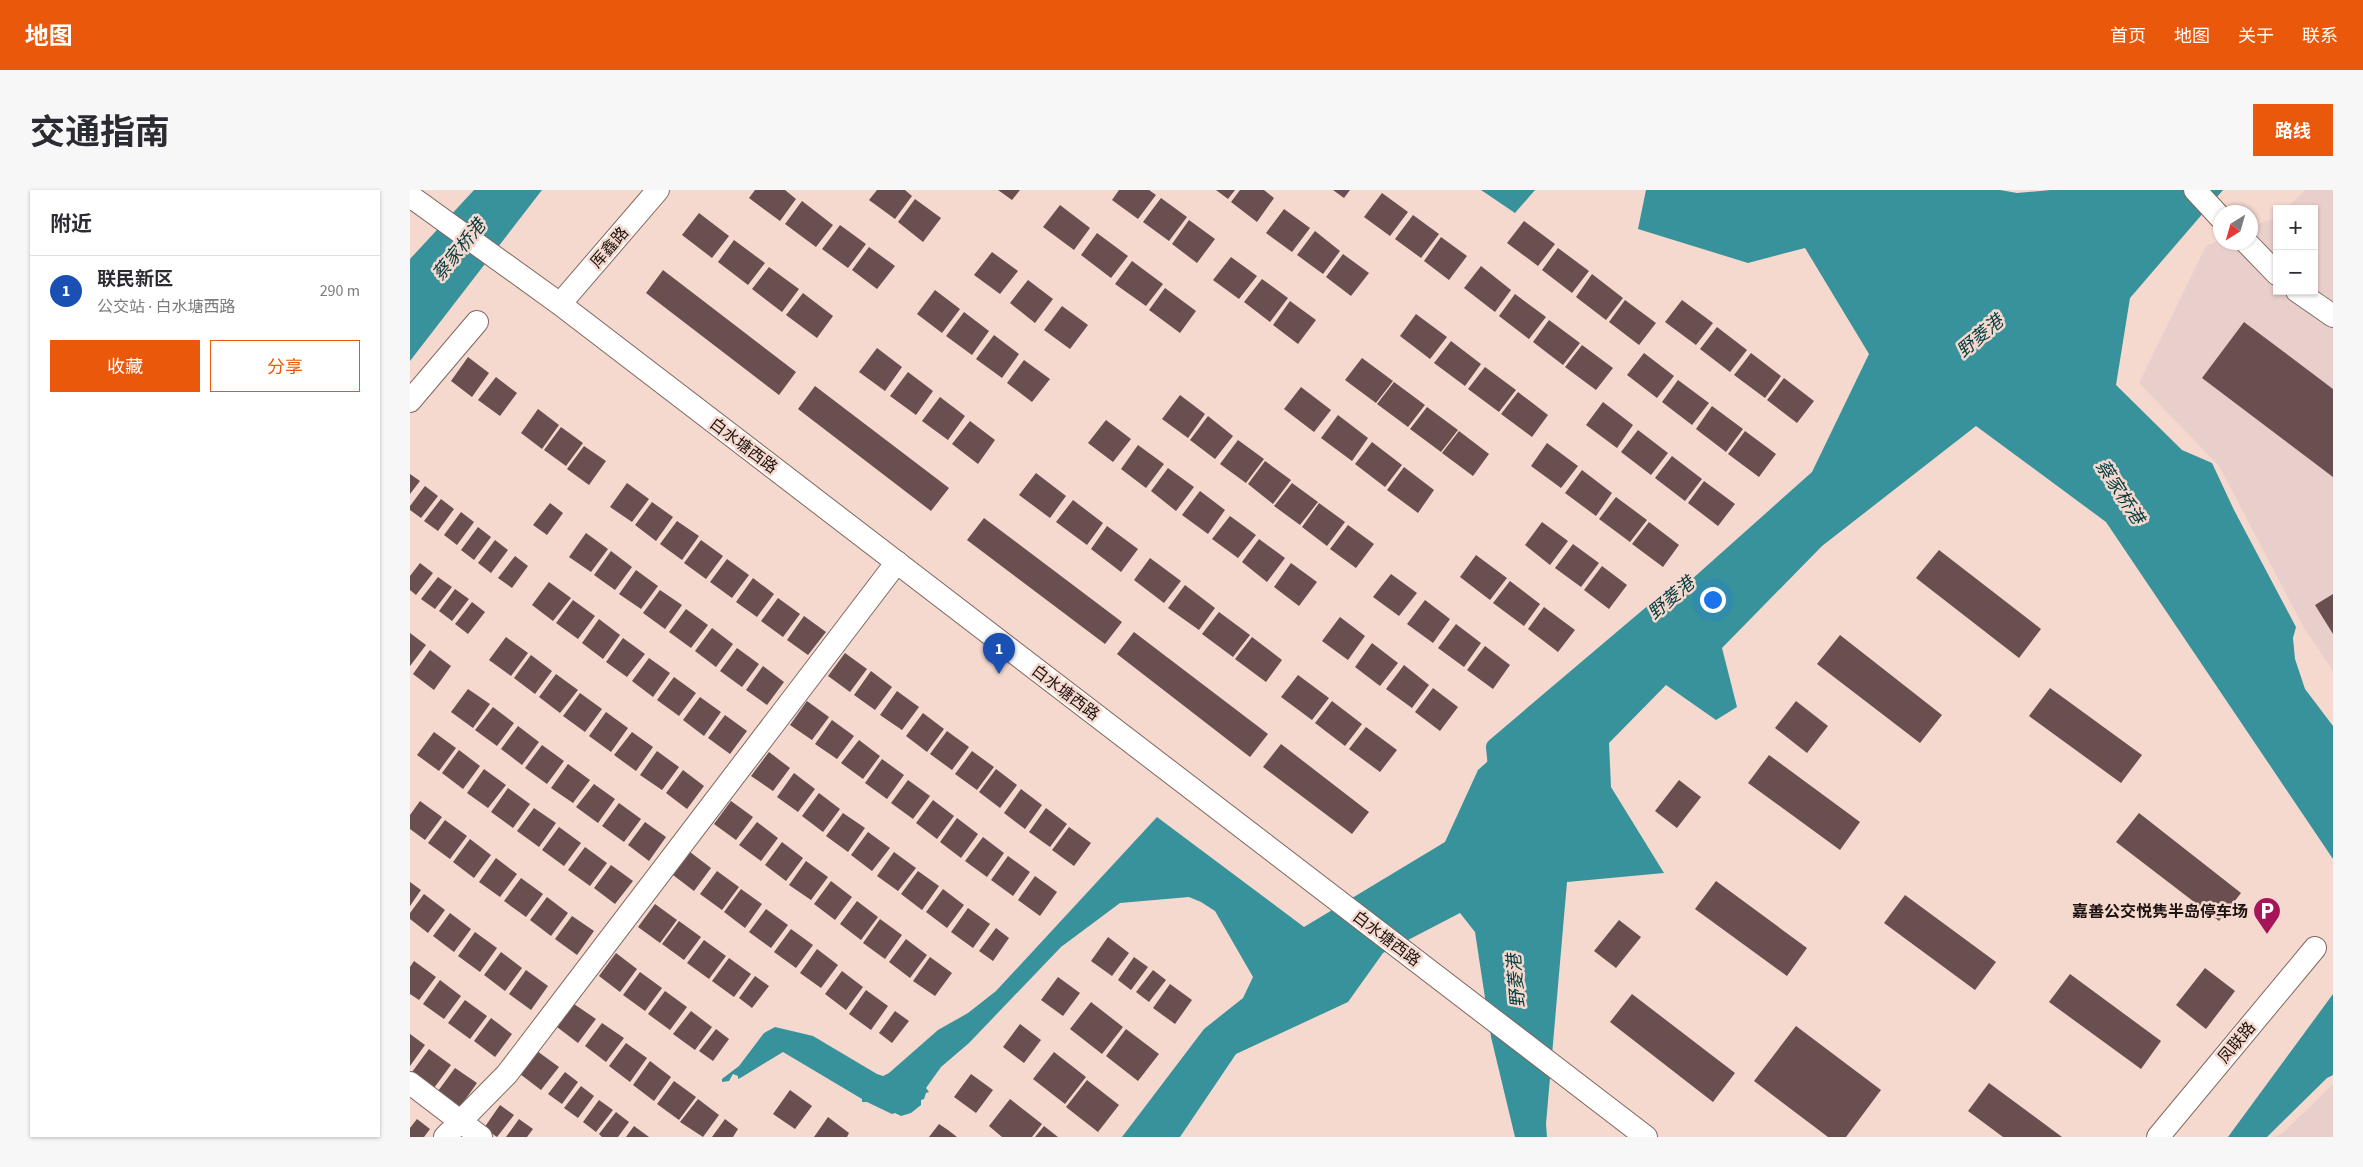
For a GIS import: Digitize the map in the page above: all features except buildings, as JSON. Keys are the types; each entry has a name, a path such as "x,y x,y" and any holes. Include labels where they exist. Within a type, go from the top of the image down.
{"street":[{"name":"厍鑫路","path":"560,304 658,190"},
{"path":"2195,190 2213,210"},
{"name":"白水塘西路","path":"410,196 560,304 1646,1137"},
{"path":"2254,250 2273,270"},
{"path":"2303,295 2333,316"},
{"path":"410,401 476,322"},
{"path":"445,1137 507,1074 897,562"},
{"name":"凤联路","path":"2158,1137 2314,948"},
{"path":"410,1083 481,1137"}],"shaded area":[{"path":"2305,190 2333,190 2333,671 2304,628 2219,466 2139,383 2206,246 2213,243 2213,250 2258,250 2258,224 2273,219 2273,295 2318,295 2318,205 2290,205"},
{"path":"2333,1084 2333,1137 2275,1137 2284,1132"}],"water":[{"name":"蔡家桥港","path":"474,190 542,190 410,361 410,259"},
{"path":"1481,190 1535,190 1515,213"},
{"name":"蔡家桥港","path":"1646,190 2000,190 2017,193 2051,190 2223,190 2130,298 2116,385 2182,450 2212,463 2234,510 2296,627 2293,638 2295,659 2305,689 2333,726 2333,859 2106,522 1976,426 1822,546 1722,648 1737,707 1716,720 1666,685 1609,743 1611,787 1664,873 1567,882 1546,1124 1547,1137 1515,1137 1491,1037 1475,932 1460,913 1383,953 1348,1002 1236,1054 1180,1137 1122,1137 1204,1029 1243,998 1253,977 1215,911 1189,897 1120,903 1061,947 969,1043 941,1067 926,1088 929,1092 921,1100 921,1105 911,1113 901,1116 895,1113 892,1114 867,1102 862,1102 862,1099 783,1052 738,1079 738,1076 733,1074 729,1081 722,1082 722,1079 739,1066 764,1033 775,1027 813,1036 877,1074 883,1076 889,1073 938,1030 968,1013 996,991 1157,817 1304,927 1445,842 1478,770 1812,472 1869,354 1805,248 1748,263 1638,229"},
{"path":"2333,994 2333,1075 2327,1078 2267,1137 2228,1137"}],"waterway":[{"name":"野菱港","path":"1498,778 1495,747 1686,585"}],"place":[{"name":"联民新区","path":"999,674"},
{"name":"嘉善公交悦隽半岛停车场","path":"2267,935"}]}
